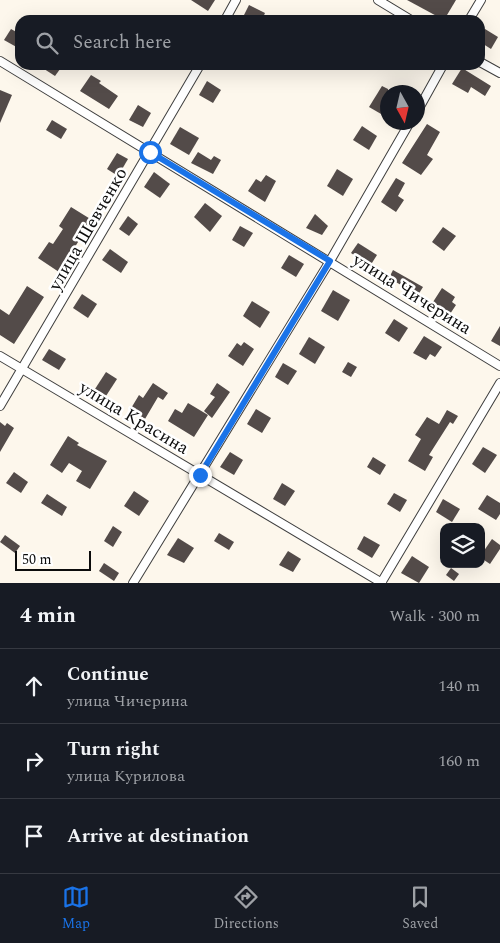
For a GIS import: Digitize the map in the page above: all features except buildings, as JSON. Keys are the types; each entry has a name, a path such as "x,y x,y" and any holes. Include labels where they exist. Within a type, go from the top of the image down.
{"street":[{"path":"228,15 236,0"},
{"path":"378,0 403,15"},
{"path":"473,15 481,0"},
{"name":"улица Чичерина","path":"0,61 500,366"},
{"path":"485,65 500,74"},
{"name":"улица Шевченко","path":"0,406 197,70"},
{"path":"425,97 440,70"},
{"path":"133,583 330,261 405,130"},
{"name":"улица Красина","path":"0,356 382,583"},
{"path":"382,583 500,383"}],"route":[{"path":"150,152 330,261 200,475"}]}
